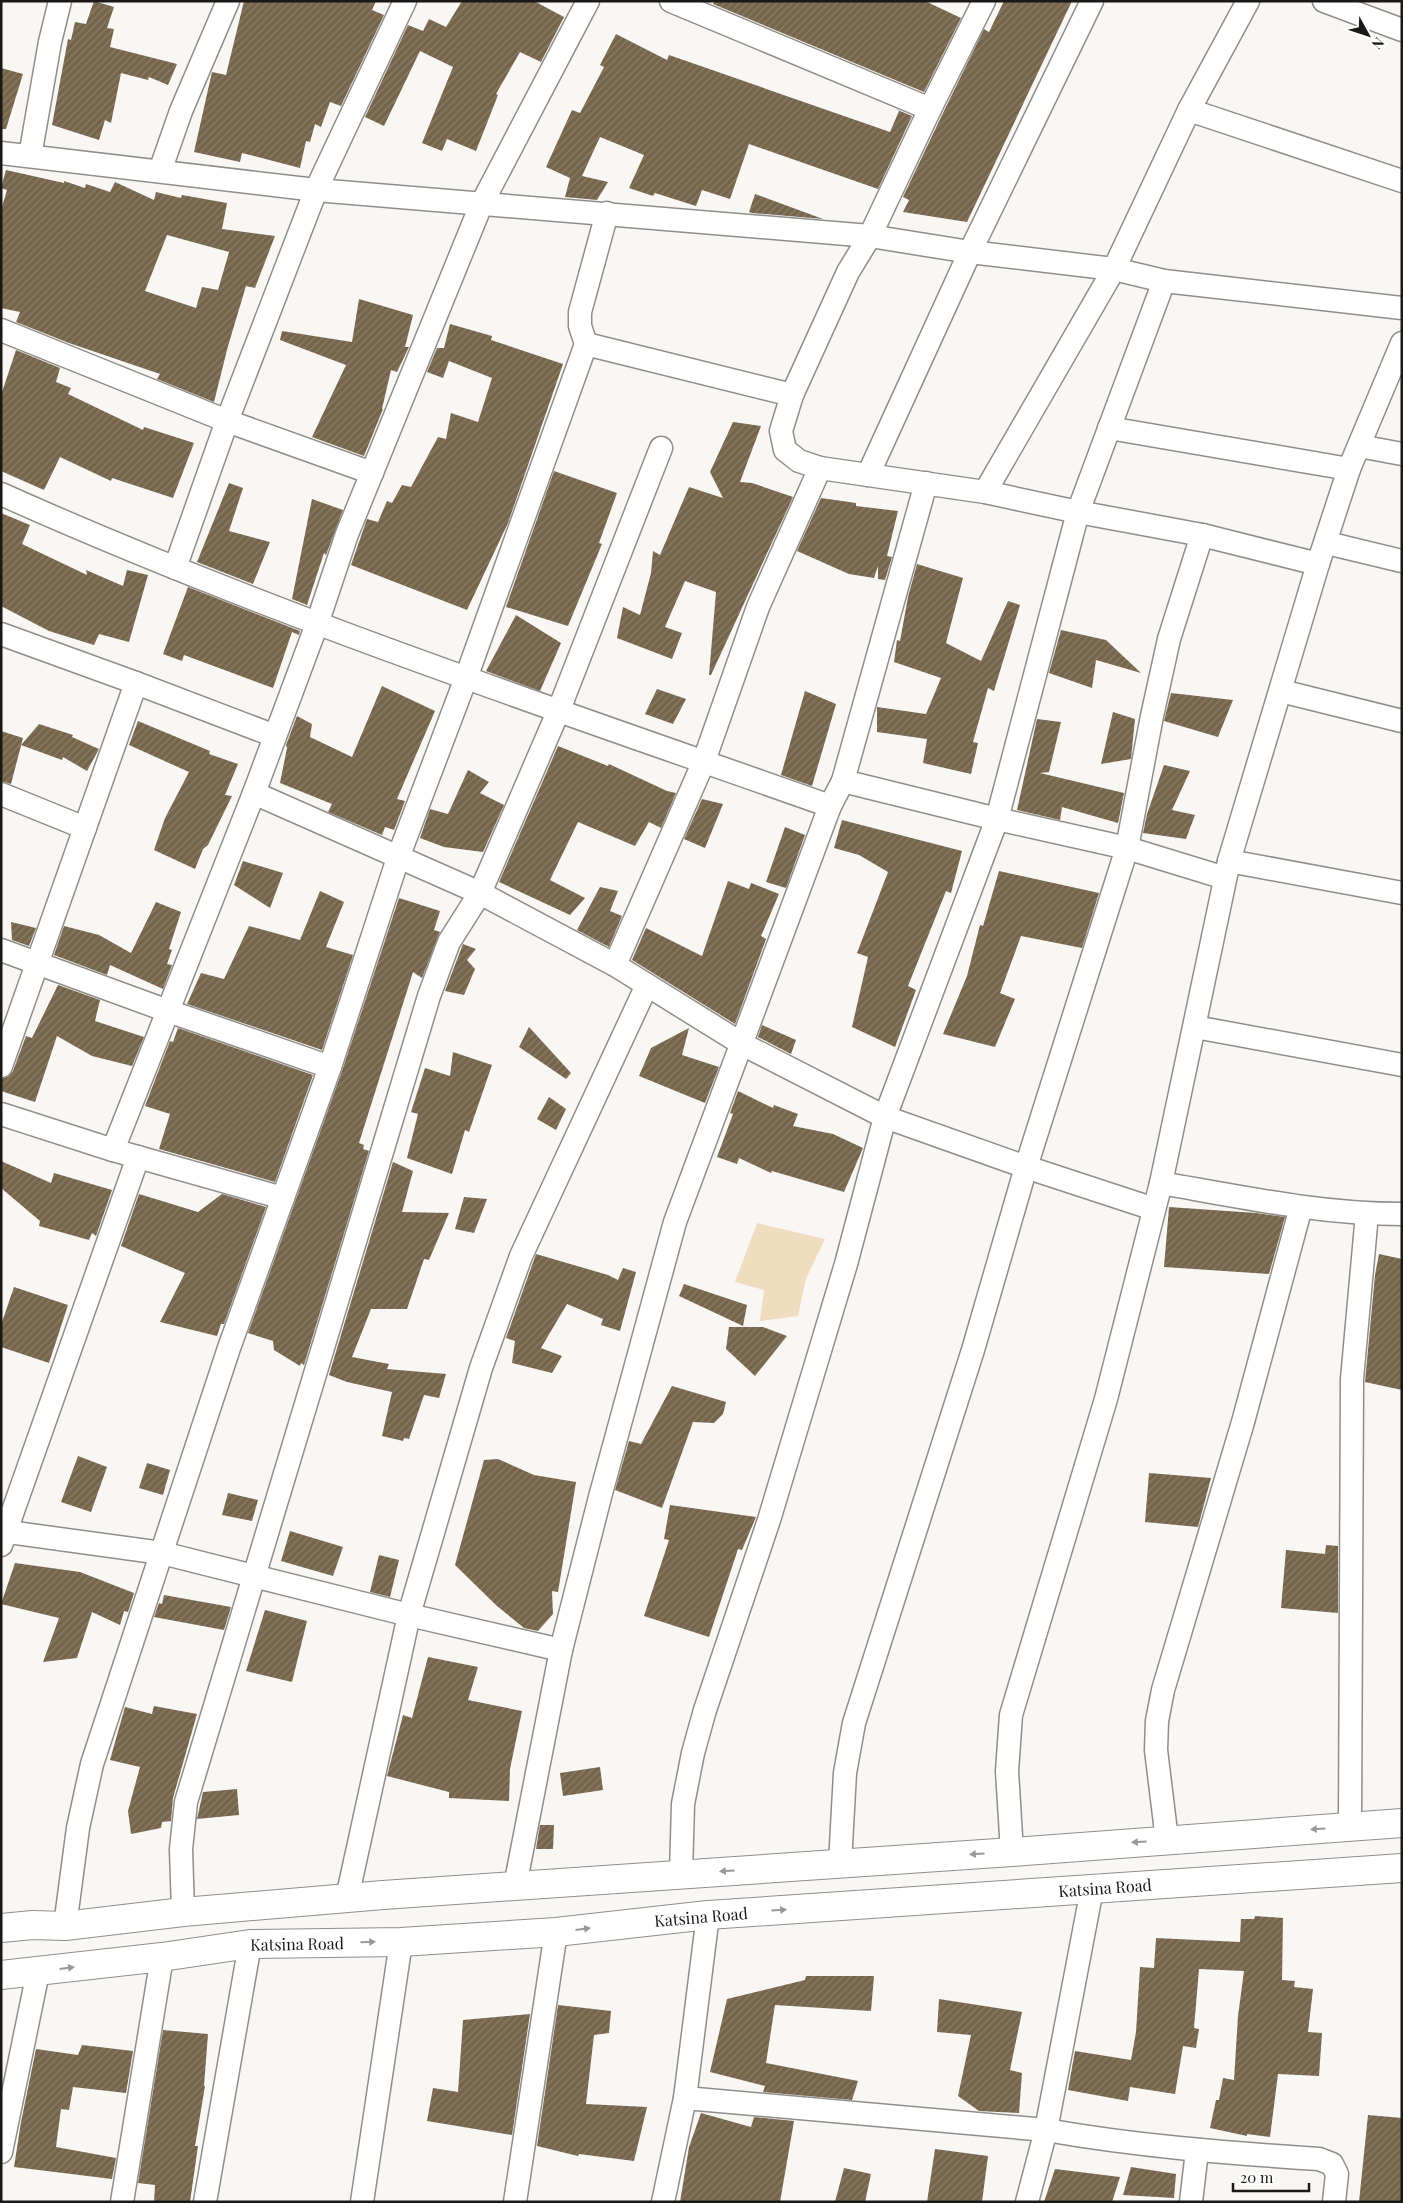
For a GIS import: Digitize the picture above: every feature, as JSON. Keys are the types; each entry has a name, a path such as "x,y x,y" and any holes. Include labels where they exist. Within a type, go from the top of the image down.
{"highway":[{"path":"1,1928 33,1925 65,1926 184,1912 347,1898 1402,1823"},
{"name":"Katsina Road","path":"1,1975 162,1957 250,1944 401,1942 556,1932 708,1915 1402,1868"}],"street":[{"path":"30,156 50,42 60,1"},
{"path":"160,171 181,110 228,1"},
{"path":"175,568 227,421 316,190 405,1"},
{"path":"113,1150 254,792 317,624 347,534 481,205 588,1"},
{"path":"671,1 930,109"},
{"path":"984,1 870,236 848,272 792,395 781,431 785,450 799,461 820,468 985,492 1078,512 1202,535 1318,564"},
{"path":"868,475 970,252 1092,1"},
{"path":"985,492 1114,270 1189,110 1248,1"},
{"path":"1324,1 1402,30"},
{"path":"1189,110 1402,181"},
{"path":"1,152 316,190 870,236 970,252 1114,270 1164,281 1402,308"},
{"path":"65,1926 78,1828 92,1764 229,1348 330,1067 399,855 466,678 586,344 580,326 580,312 607,213"},
{"path":"681,1874 683,1804 693,1753 705,1710 769,1520 846,1264 885,1117 997,819 1078,512 1164,281"},
{"path":"1,330 227,421 372,473"},
{"path":"1012,1852 1007,1771 1011,1715 1106,1399 1161,1183 1227,869 1318,564 1349,469 1402,343"},
{"path":"586,344 792,395"},
{"path":"1109,428 1349,469"},
{"path":"1359,446 1402,454"},
{"path":"184,1912 181,1850 186,1802 429,996 449,942 480,893 558,712 661,448"},
{"path":"615,964 704,761 758,607 820,468"},
{"path":"515,1886 561,1650 602,1488 674,1222 830,806 843,781 926,483"},
{"path":"1,494 114,544 317,624 558,712 830,806"},
{"path":"840,1864 845,1772 854,1723 974,1350 1026,1167 1128,848 1152,716 1169,640 1202,535"},
{"path":"1326,543 1402,561"},
{"path":"1,634 275,736"},
{"path":"1,1066 136,683"},
{"path":"1281,691 1402,721"},
{"path":"843,781 997,819 1227,869 1402,893"},
{"path":"254,792 399,855 480,893 615,964 742,1044 885,1117 1026,1167 1154,1209"},
{"path":"1,794 85,828"},
{"path":"1,950 168,1011 330,1067"},
{"path":"347,1898 409,1615 481,1368 521,1256 647,985"},
{"path":"1195,1027 1402,1064"},
{"path":"1,1114 113,1150 283,1198"},
{"path":"138,1157 2,1536 162,1553 409,1615 561,1650"},
{"path":"1161,1183 1301,1207 1367,1214 1402,1214"},
{"path":"1167,1840 1156,1750 1157,1721 1163,1690 1243,1422 1301,1207"},
{"path":"1350,1826 1352,1379 1367,1214"},
{"path":"1026,2202 1046,2130 1092,1889"},
{"path":"663,2202 685,2098 708,1915"},
{"path":"514,2202 556,1932"},
{"path":"362,2202 401,1942"},
{"path":"204,2202 250,1944"},
{"path":"122,2202 162,1957"},
{"path":"1,2152 38,1972"},
{"path":"685,2098 1046,2130 1102,2140 1197,2151 1319,2159 1332,2164 1337,2174 1334,2202"},
{"path":"1191,2202 1197,2151"}],"shaded area":[{"path":"757,1223 825,1239 806,1279 798,1316 760,1321 764,1290 735,1282"}],"building":[{"path":"94,1 114,7 107,28 114,29 110,47 177,64 168,85 149,77 148,80 121,73 111,123 105,120 99,140 52,125 68,39 71,40 75,22 86,24"},
{"path":"244,1 376,1 372,10 384,15 341,106 330,102 321,127 315,124 310,142 306,141 300,168 242,153 240,162 194,152 212,72 226,75"},
{"path":"462,1 534,1 564,17 541,62 520,52 496,94 498,95 476,151 447,139 442,151 422,143 453,67 420,51 384,126 365,117 408,25 423,31 429,19 446,27"},
{"path":"715,1 925,1 961,18 924,92 713,4"},
{"path":"1004,1 1072,1 967,222 903,212 909,200 903,197 942,115 984,29 989,32"},
{"path":"616,34 667,60 669,55 890,132 899,111 895,109 912,116 878,189 749,144 730,199 702,190 696,206 655,193 653,196 629,188 644,155 600,137 582,176 608,182 597,200 565,197 570,178 546,167 572,110 580,113 604,67 600,65"},
{"path":"1,68 23,74 6,129 1,129"},
{"path":"6,170 64,183 64,181 85,188 86,184 110,192 115,182 154,200 156,192 181,198 182,195 227,203 222,229 275,236 255,288 246,286 214,402 157,379 160,374 69,343 16,322 20,312 1,308 1,210 7,190 1,188","holes":["167,235 229,252 218,290 202,287 196,308 145,291"]},
{"path":"755,194 823,219 749,212"},
{"path":"359,299 413,315 405,347 409,347 397,372 391,370 383,409 364,456 312,437 346,365 280,340 282,331 352,342"},
{"path":"450,324 492,336 491,340 563,364 508,523 467,610 351,565 367,519 378,522 387,501 392,503 402,485 411,487 438,437 446,439 451,413 478,422 492,378 449,361 443,378 427,372 437,348 444,348"},
{"path":"16,350 60,368 56,382 71,388 68,394 143,430 144,427 194,443 173,498 112,478 111,481 60,457 44,490 1,471 1,395"},
{"path":"733,422 761,426 740,482 752,483 793,497 711,675 709,675 716,592 685,581 665,627 682,633 672,659 617,638 623,607 640,615 651,573 653,551 660,555 689,487 723,498 710,472"},
{"path":"554,471 617,493 599,543 602,544 568,626 506,607"},
{"path":"229,483 243,488 229,531 270,542 253,584 197,562"},
{"path":"821,498 856,503 856,506 898,511 887,556 892,557 885,580 878,579 878,566 874,578 849,574 797,551"},
{"path":"312,499 343,510 326,555 324,553 307,605 292,599"},
{"path":"1,513 30,525 22,544 87,575 86,570 123,586 127,570 148,575 129,642 99,634 94,645 49,631 1,606"},
{"path":"917,564 963,578 946,643 981,661 1008,601 1020,605 994,691 988,688 973,742 978,743 971,774 923,763 927,739 877,732 877,707 926,714 941,678 894,662 897,640 900,641 908,597"},
{"path":"188,587 300,631 299,635 292,632 273,688 184,655 182,661 163,654"},
{"path":"516,615 561,643 540,691 486,671"},
{"path":"1061,630 1106,640 1141,673 1096,660 1092,688 1049,673"},
{"path":"382,686 435,711 397,799 405,801 394,830 385,827 382,835 328,812 332,804 280,783 286,745 297,716 312,724 310,737 352,757"},
{"path":"657,689 686,699 673,724 645,714"},
{"path":"805,691 836,704 812,786 781,775"},
{"path":"1171,693 1233,700 1218,737 1164,721"},
{"path":"1113,712 1135,719 1131,759 1101,764"},
{"path":"1037,719 1061,722 1049,772 1040,773 1124,793 1118,823 1062,807 1060,820 1017,810"},
{"path":"138,721 210,751 209,754 238,764 225,795 232,796 208,845 203,849 195,869 154,850 165,818 189,772 129,745"},
{"path":"39,724 73,735 72,737 99,749 87,771 63,757 62,760 21,745"},
{"path":"1,731 23,738 11,784 1,781"},
{"path":"558,746 608,766 609,764 667,791 676,793 661,828 649,822 635,846 578,822 550,880 585,898 570,915 499,882"},
{"path":"1164,765 1190,771 1172,810 1195,815 1186,839 1143,833 1147,814"},
{"path":"468,770 489,782 480,793 504,805 483,852 444,847 420,838 430,809 448,814"},
{"path":"702,799 723,804 705,848 684,839"},
{"path":"842,820 962,851 951,893 946,891 908,986 916,990 895,1047 852,1027 868,957 857,953 888,872 859,855 834,848"},
{"path":"785,827 805,835 786,888 766,882"},
{"path":"243,861 283,873 270,908 234,885"},
{"path":"999,871 1099,893 1082,948 1021,936 1000,993 1015,999 995,1047 943,1034 967,976 980,925 983,926"},
{"path":"728,881 749,889 751,883 779,894 761,936 766,939 735,1024 632,960 646,928 702,956"},
{"path":"600,887 618,891 610,911 622,916 609,947 577,930"},
{"path":"320,891 344,902 326,947 353,955 322,1050 187,1004 201,973 224,979 249,926 300,940"},
{"path":"399,898 440,911 434,930 440,932 422,978 413,972 359,1143 364,1145 363,1149 369,1151 304,1365 301,1363 300,1366 274,1350 273,1341 248,1333 342,1071"},
{"path":"156,902 181,912 169,949 172,950 167,964 172,965 163,989 110,965 107,975 54,955 64,926 99,935 131,953"},
{"path":"11,922 36,928 29,946 12,940"},
{"path":"463,944 476,949 467,960 475,969 464,995 445,991"},
{"path":"58,985 100,1000 95,1021 144,1037 132,1066 92,1056 57,1036 35,1102 1,1091 1,1079 9,1076 13,1071 26,1036 32,1038"},
{"path":"762,1025 796,1040 791,1054 758,1037"},
{"path":"529,1027 571,1073 566,1079 519,1047"},
{"path":"178,1028 313,1075 275,1182 159,1149 170,1114 145,1106 170,1041 173,1042"},
{"path":"689,1028 682,1055 719,1067 705,1103 639,1076 651,1048"},
{"path":"453,1052 492,1065 469,1132 465,1130 452,1174 407,1158 418,1114 411,1112 425,1068 450,1076"},
{"path":"738,1091 773,1108 774,1105 798,1114 793,1126 833,1134 863,1148 844,1192 772,1171 771,1173 739,1158 737,1164 717,1157 733,1114 730,1113"},
{"path":"549,1097 566,1109 556,1130 537,1119"},
{"path":"1,1161 51,1183 54,1173 112,1190 96,1236 92,1233 89,1240 39,1226 40,1221 1,1188"},
{"path":"393,1162 413,1171 402,1212 449,1213 429,1260 424,1259 407,1309 371,1309 352,1357 389,1364 387,1369 446,1374 439,1398 424,1395 409,1439 404,1438 403,1441 382,1436 392,1392 347,1382 329,1375"},
{"path":"139,1194 198,1212 222,1194 266,1207 224,1324 221,1324 217,1336 160,1322 185,1273 121,1246"},
{"path":"464,1197 487,1199 474,1233 455,1229"},
{"path":"1169,1207 1285,1217 1269,1274 1164,1267"},
{"path":"536,1254 608,1275 618,1280 623,1268 636,1272 620,1331 601,1325 603,1319 567,1304 541,1348 562,1356 552,1373 512,1363 515,1341 506,1338"},
{"path":"1379,1254 1402,1259 1402,1390 1365,1382 1375,1275"},
{"path":"684,1284 747,1305 743,1326 679,1296"},
{"path":"14,1287 68,1305 49,1363 1,1347 1,1325"},
{"path":"729,1327 763,1327 787,1336 755,1376 726,1349"},
{"path":"672,1386 726,1402 723,1414 714,1423 693,1422 662,1508 615,1490 629,1441 641,1444"},
{"path":"78,1456 107,1467 91,1512 61,1502"},
{"path":"498,1459 534,1475 576,1482 558,1592 552,1591 553,1614 538,1631 524,1628 497,1606 455,1565 484,1460"},
{"path":"147,1463 170,1470 163,1495 139,1488"},
{"path":"1149,1473 1211,1478 1198,1527 1145,1522"},
{"path":"228,1493 258,1500 252,1521 222,1515"},
{"path":"670,1505 756,1517 742,1550 738,1549 709,1637 644,1616 669,1540 664,1539"},
{"path":"290,1531 343,1547 333,1576 281,1561"},
{"path":"1326,1545 1338,1546 1338,1613 1281,1608 1286,1550 1325,1554"},
{"path":"379,1555 399,1560 390,1597 370,1592"},
{"path":"15,1563 80,1572 134,1593 128,1612 124,1611 120,1625 92,1612 77,1658 43,1662 59,1618 1,1604"},
{"path":"164,1595 231,1607 224,1630 154,1617 159,1603 162,1604"},
{"path":"265,1610 307,1621 292,1682 246,1671"},
{"path":"428,1657 478,1667 468,1700 522,1711 510,1769 509,1801 449,1798 449,1792 387,1776 403,1715 412,1718"},
{"path":"154,1706 197,1714 173,1798 171,1821 162,1822 161,1828 131,1834 128,1811 140,1767 110,1760 125,1707 152,1714"},
{"path":"600,1767 603,1790 563,1796 560,1773"},
{"path":"237,1789 239,1815 197,1819 203,1792"},
{"path":"540,1825 554,1825 553,1849 536,1849"},
{"path":"1255,1916 1283,1918 1282,1980 1295,1981 1294,1987 1313,1989 1308,2032 1322,2033 1319,2076 1278,2074 1270,2137 1247,2134 1247,2136 1210,2128 1216,2100 1219,2100 1223,2078 1234,2080 1238,2016 1244,1971 1199,1969 1194,2028 1199,2029 1196,2048 1183,2046 1175,2094 1130,2087 1128,2101 1068,2090 1075,2051 1131,2060 1136,2032 1140,1967 1154,1968 1156,1938 1240,1942 1241,1919 1254,1919"},
{"path":"806,1976 874,1976 871,2011 775,2005 766,2063 858,2081 852,2100 763,2092 765,2086 710,2072 727,1999 805,1980"},
{"path":"939,1999 1022,2012 1010,2070 1022,2073 1019,2113 979,2111 958,2096 971,2035 937,2032"},
{"path":"558,2005 611,2011 609,2033 594,2035 586,2104 647,2107 634,2161 579,2154 578,2156 537,2146"},
{"path":"530,2014 512,2135 427,2121 433,2088 458,2092 463,2020"},
{"path":"163,2030 208,2034 205,2086 195,2146 198,2146 190,2202 154,2202 155,2185 138,2183"},
{"path":"82,2045 133,2051 126,2093 73,2087 69,2110 61,2109 56,2147 116,2158 112,2179 14,2167 36,2049 78,2055"},
{"path":"701,2113 751,2127 754,2117 794,2121 780,2202 680,2202 689,2147"},
{"path":"1368,2115 1402,2118 1402,2202 1359,2202"},
{"path":"935,2149 988,2156 982,2202 927,2202"},
{"path":"1131,2167 1176,2174 1174,2198 1123,2195"},
{"path":"844,2168 871,2174 865,2202 835,2202"},
{"path":"1055,2169 1120,2177 1112,2202 1044,2202"}]}
